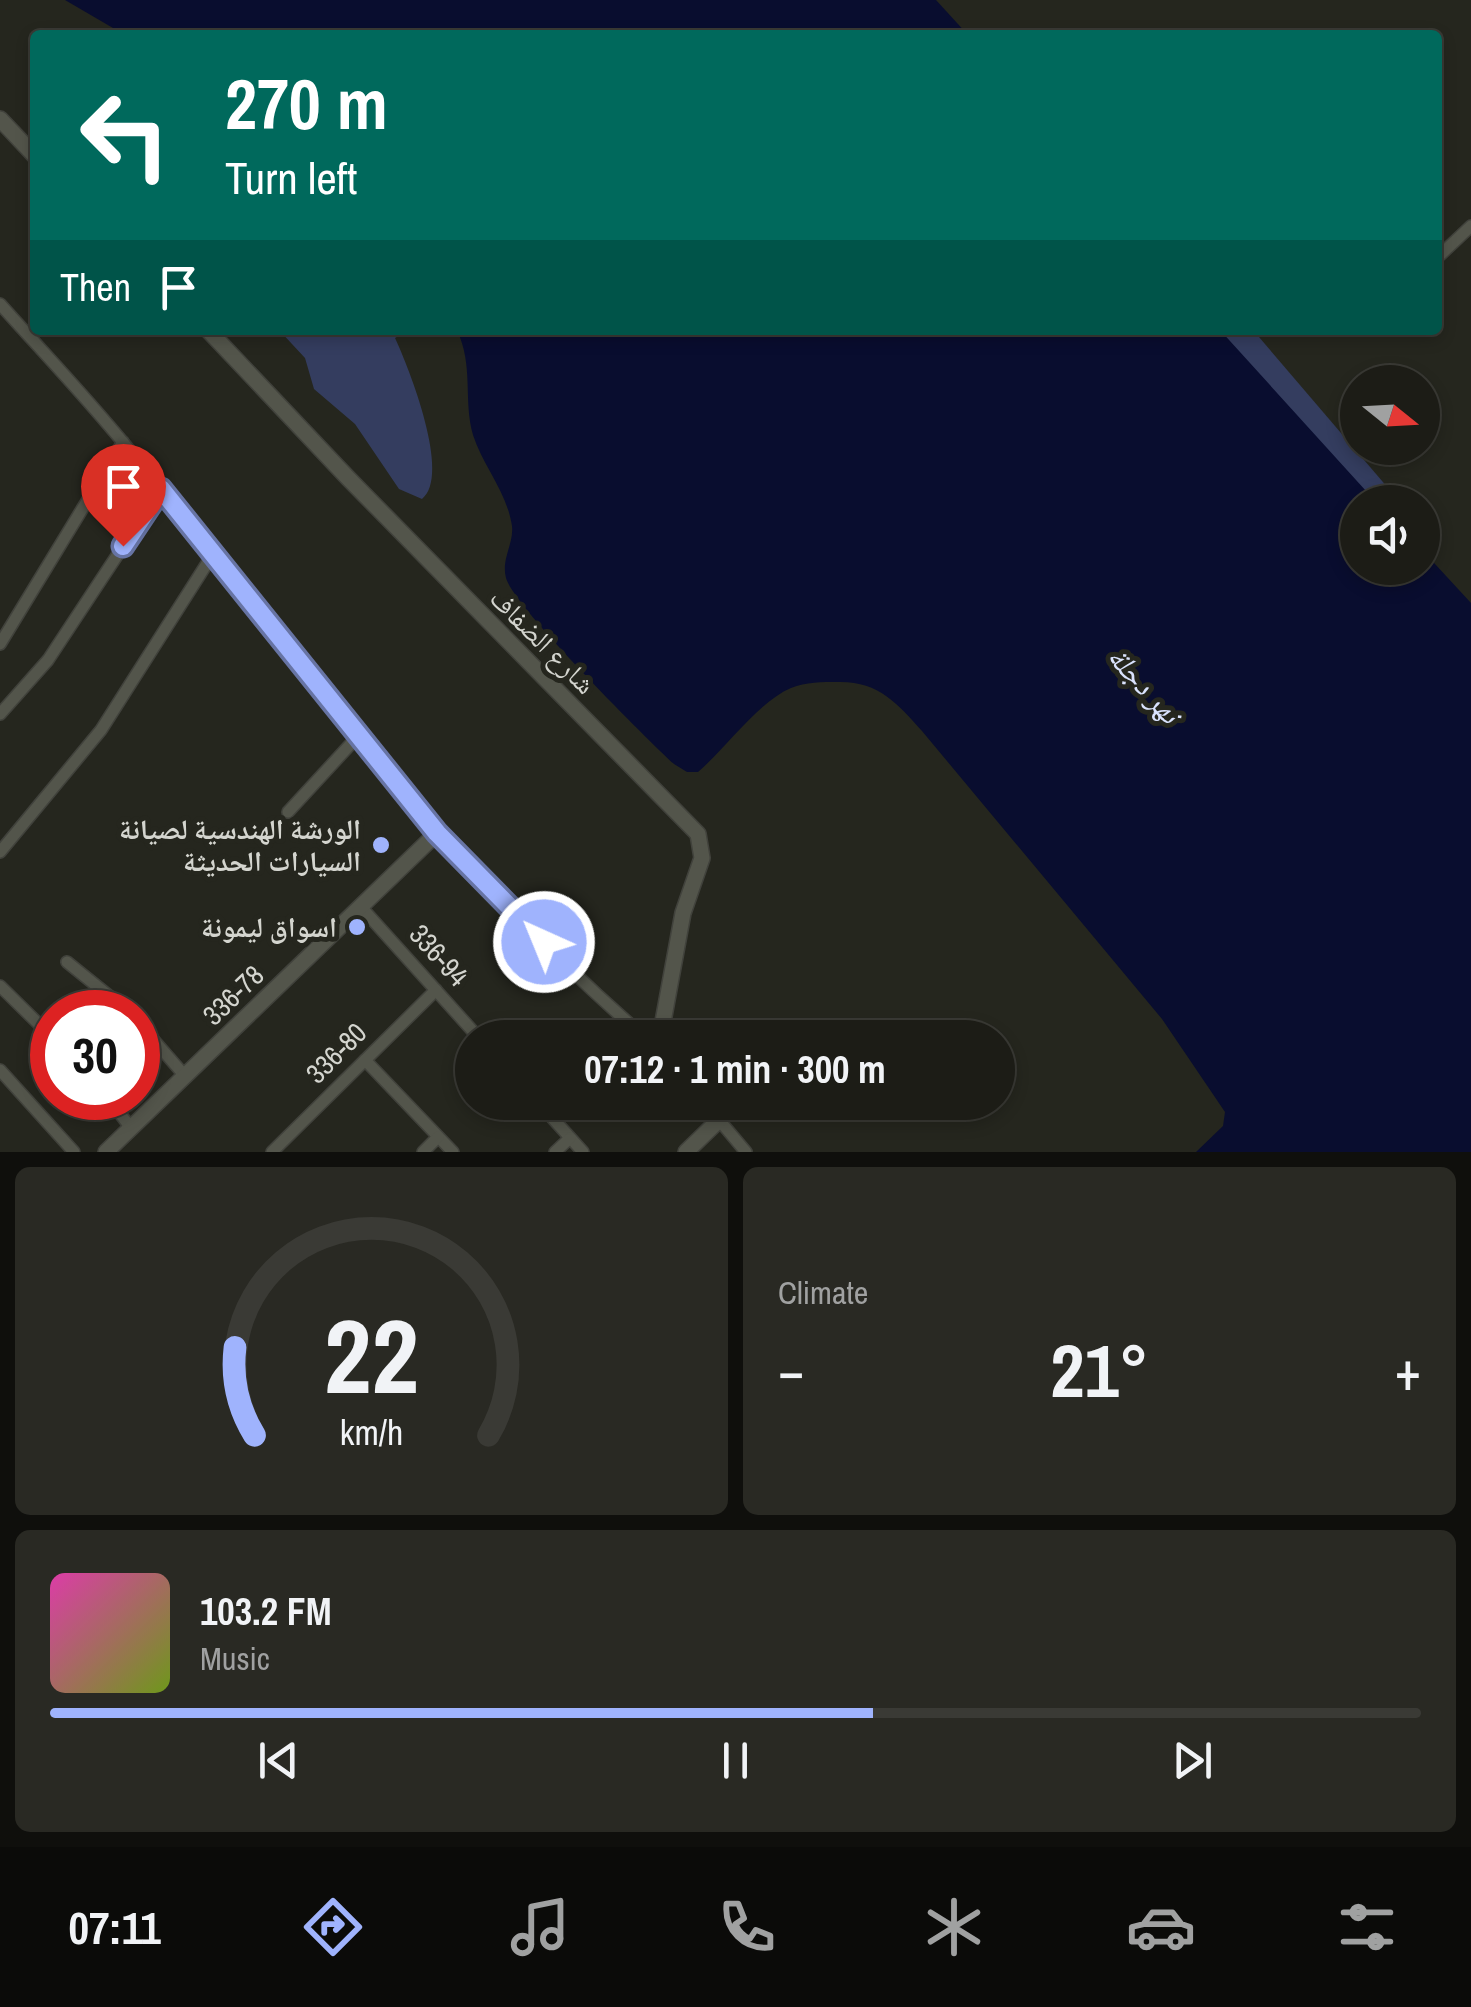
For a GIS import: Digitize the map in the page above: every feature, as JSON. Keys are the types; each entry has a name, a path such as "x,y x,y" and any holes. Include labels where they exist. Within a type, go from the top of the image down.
{"street":[{"path":"0,119 30,151"},
{"path":"1442,252 1471,226"},
{"path":"0,304 123,442 437,833 598,998 624,1020"},
{"name":"شارع الضفاف","path":"213,335 698,834 702,858 683,913 663,1020"},
{"path":"0,644 123,442"},
{"path":"0,714 48,660 161,489"},
{"path":"0,852 101,730 213,554"},
{"path":"288,812 359,735"},
{"name":"336-78","path":"112,1150 437,833"},
{"name":"336-94","path":"361,907 464,1020"},
{"path":"67,962 102,990"},
{"path":"0,986 30,1016"},
{"name":"336-80","path":"272,1152 436,990"},
{"path":"160,1048 184,1076"},
{"path":"365,1060 452,1152"},
{"path":"0,1070 74,1152"},
{"path":"125,1120 131,1128"},
{"path":"554,1120 583,1152"},
{"path":"686,1152 720,1120 746,1152"},
{"path":"423,1152 438,1137"},
{"path":"555,1152 570,1138"}],"shaded area":[{"path":"284,335 400,335 395,338 418,396 430,446 430,487 422,499 399,489 355,424 314,389 305,358"},
{"path":"1215,335 1257,335 1340,432 1340,465 1368,465 1385,485 1343,485"}],"water":[{"path":"65,0 936,0 963,30 116,30"},
{"name":"نهر دجلة","path":"459,335 1225,335 1361,485 1340,485 1340,585 1440,585 1440,569 1471,603 1471,1152 1196,1152 1223,1126 1225,1112 1162,1019 922,731 876,690 838,682 791,688 754,714 698,772 687,772 674,764 555,642 506,578 512,526 505,502 473,435 465,357"}],"place":[{"name":"الورشة الهندسية لصيانة السيارات الحديثة","path":"381,845"},
{"name":"اسواق ليمونة","path":"357,927"}],"route":[{"path":"123,546 161,489 437,833 544,942"}]}
